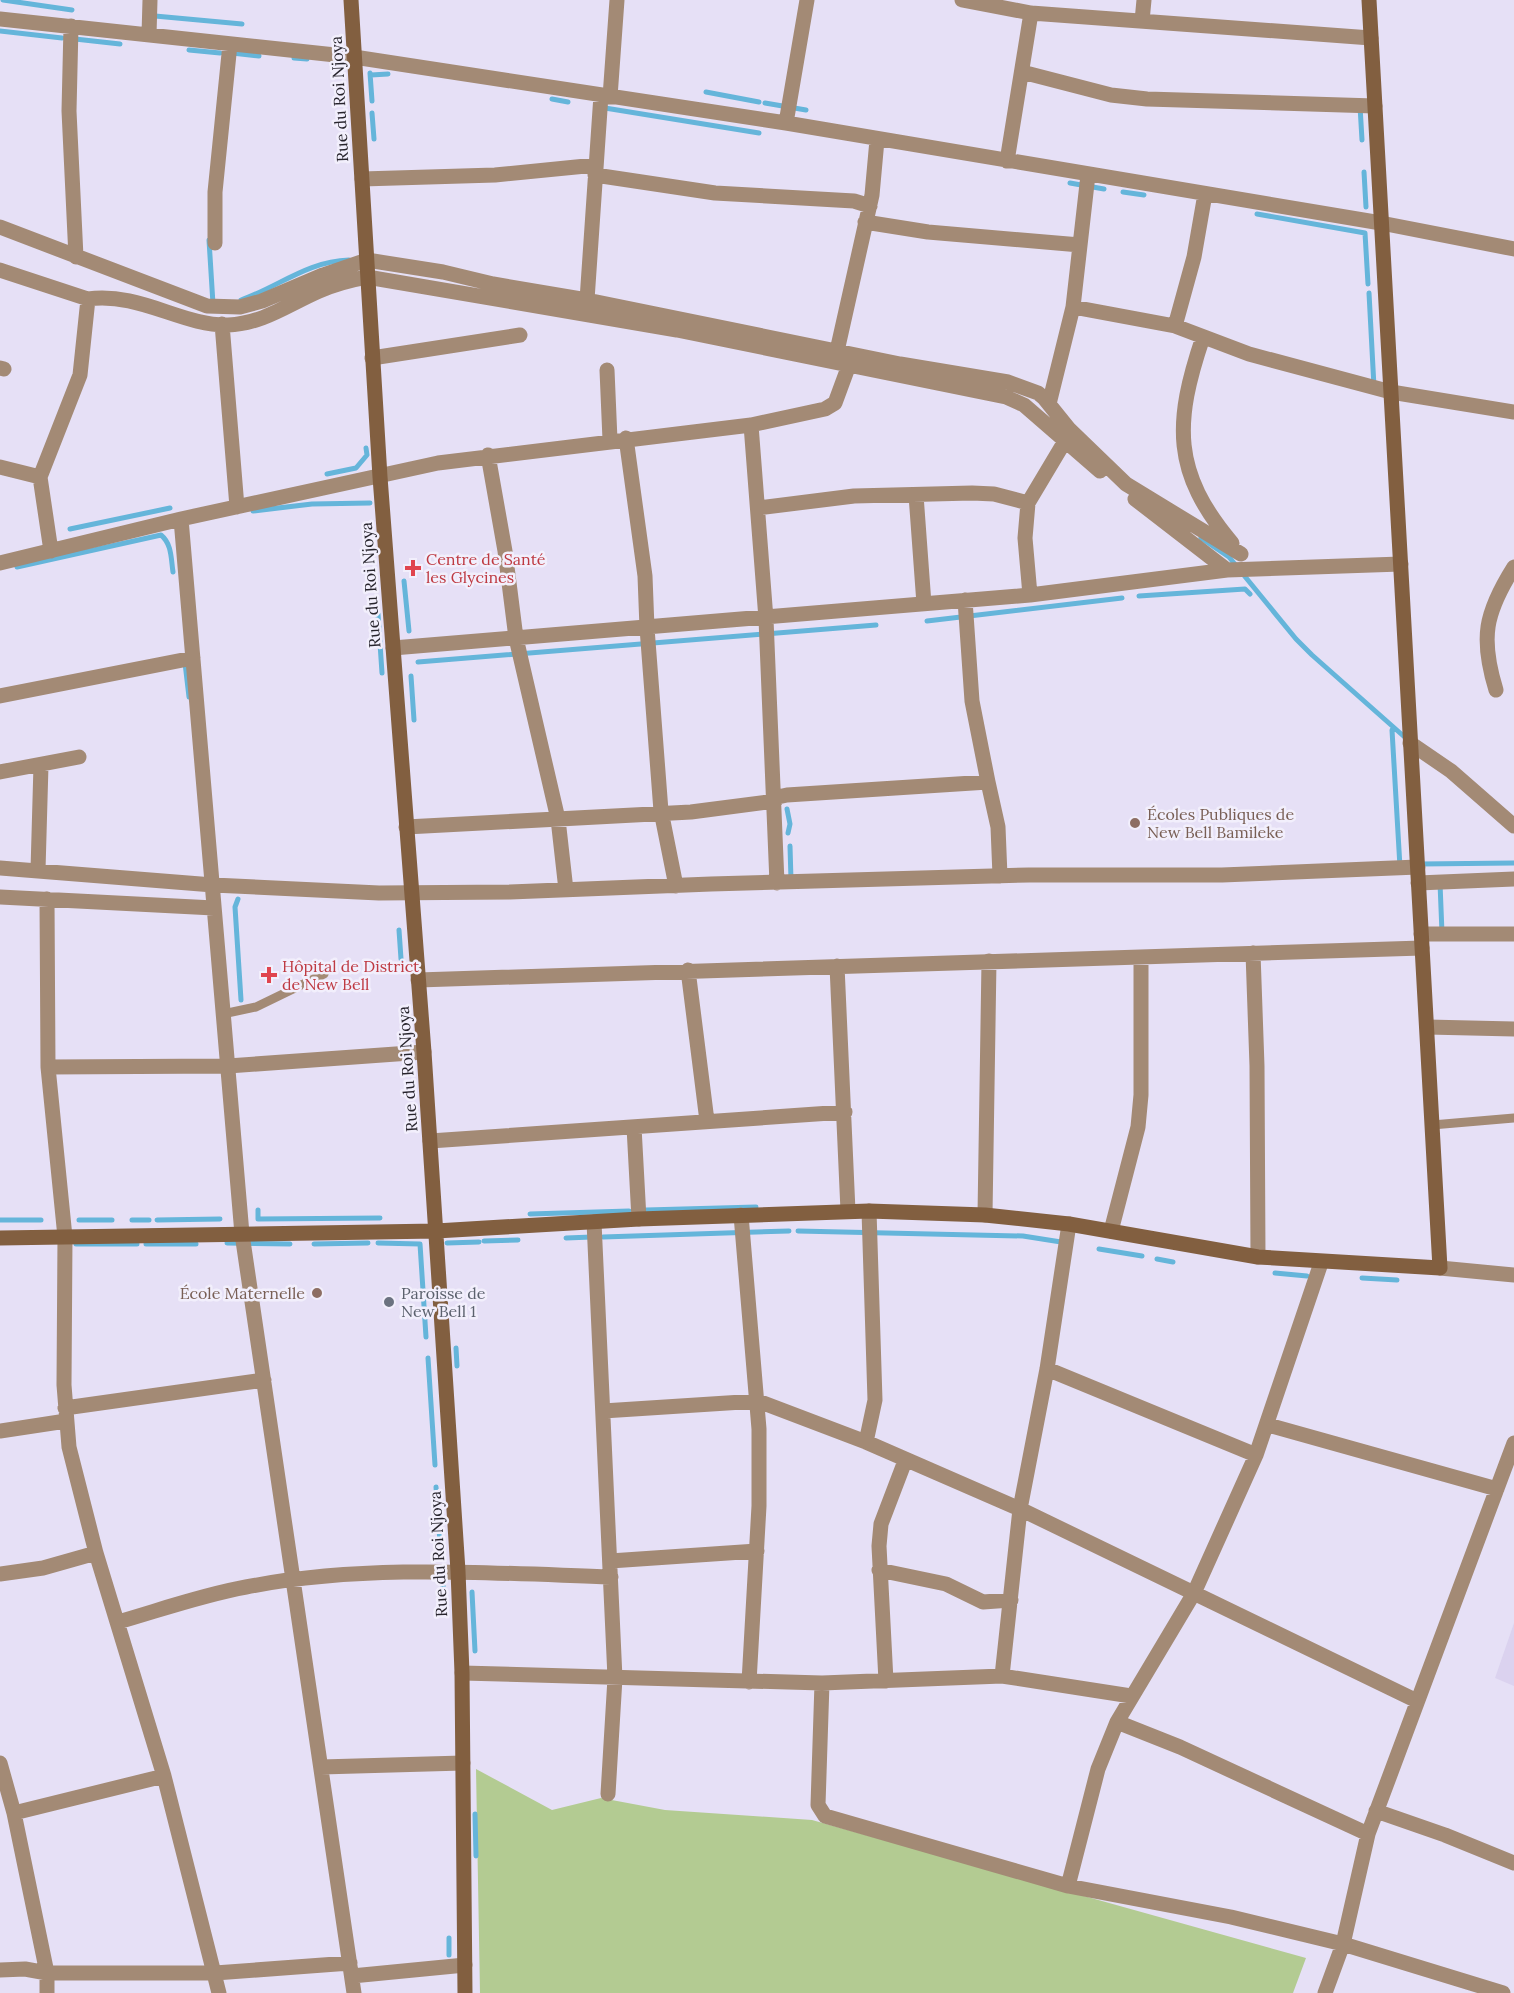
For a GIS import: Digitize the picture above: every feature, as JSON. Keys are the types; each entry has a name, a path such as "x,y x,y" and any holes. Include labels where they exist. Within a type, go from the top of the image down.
{"street":[{"path":"149,35 150,0"},
{"name":"Rue du Roi Njoya","path":"351,0 380,477 424,1052 458,1571 462,1673 465,1993"},
{"path":"587,300 596,170 617,0"},
{"path":"786,123 807,0"},
{"path":"962,0 1031,13 1371,38"},
{"path":"1142,21 1144,0"},
{"path":"1369,0 1440,1268"},
{"path":"1007,161 1031,13"},
{"path":"0,19 354,57 786,123 1381,223 1514,249"},
{"path":"71,26 69,111 76,257"},
{"path":"215,243 215,192 230,44"},
{"path":"1022,72 1111,95 1147,99 1375,106"},
{"path":"837,351 870,206 877,140"},
{"path":"362,179 495,176 596,170 715,193 854,201 870,206"},
{"path":"1049,404 1073,307 1088,175"},
{"path":"1175,326 1194,257 1205,194"},
{"path":"865,222 928,232 1080,244"},
{"path":"0,227 197,304 220,308 262,301 323,275 367,260 587,300 900,364 1008,382 1038,393 1069,429 1126,484 1241,554"},
{"path":"0,270 88,299 120,298 222,324 247,323 282,311 341,282 368,277 677,330 1005,397 1024,405 1126,492 1227,570"},
{"path":"51,551 40,477 80,375 88,299"},
{"path":"1073,307 1175,326 1249,354 1391,392 1514,412"},
{"path":"222,324 237,507"},
{"path":"372,358 520,335"},
{"path":"1203,337 1193,367 1184,412 1184,454 1200,501 1253,569"},
{"path":"0,563 181,519 380,477 417,467 488,455 751,425 825,409 835,403 849,365"},
{"path":"607,370 610,440"},
{"path":"751,425 766,619 777,883"},
{"path":"626,438 645,576 646,628 661,812 676,886"},
{"path":"1030,595 1025,538 1028,503 1065,441"},
{"path":"488,455 505,550 516,638 558,819 567,890"},
{"path":"0,467 40,477"},
{"path":"758,508 854,496 994,494 1028,503"},
{"path":"915,495 924,604"},
{"path":"181,519 242,1234 354,1993"},
{"path":"393,648 766,619 1030,595 1227,570 1401,564"},
{"path":"1496,690 1488,664 1487,626 1498,596 1514,567"},
{"path":"964,600 972,701 998,827 1000,876"},
{"path":"0,696 193,658"},
{"path":"1410,743 1451,771 1514,826"},
{"path":"0,772 79,757"},
{"path":"38,870 41,765"},
{"path":"406,827 691,812 775,801 778,797 787,795 988,782"},
{"path":"0,868 213,885 411,892 567,890 1000,876 1222,875 1418,867"},
{"path":"1418,884 1514,879"},
{"path":"0,897 214,908"},
{"path":"47,899 48,1067 65,1237 65,1415 69,1447 96,1553 164,1776 219,1993"},
{"path":"418,980 1253,953 1514,934"},
{"path":"1253,953 1257,1066 1258,1257"},
{"path":"1111,1231 1138,1127 1141,1095 1141,957"},
{"path":"985,1215 989,961"},
{"path":"837,966 849,1211"},
{"path":"688,970 707,1121"},
{"path":"1426,1028 1514,1029"},
{"path":"48,1067 228,1066 424,1052"},
{"path":"430,1141 845,1112"},
{"path":"634,1126 639,1219"},
{"path":"866,1443 875,1400 869,1211"},
{"path":"0,1238 436,1231 594,1221 869,1211 985,1215 1069,1224 1258,1257 1514,1275"},
{"path":"741,1215 758,1401 757,1551 748,1682"},
{"path":"594,1221 615,1678 608,1794"},
{"path":"1002,1677 1020,1509 1047,1369 1069,1224"},
{"path":"1068,1886 1098,1768 1117,1722 1131,1696 1194,1593 1256,1455 1321,1263"},
{"path":"1047,1369 1256,1455"},
{"path":"0,1431 65,1415 264,1380"},
{"path":"603,1411 758,1401 866,1443 1020,1509 1417,1701"},
{"path":"1268,1425 1497,1489"},
{"path":"1325,1993 1343,1944 1368,1834 1514,1443"},
{"path":"886,1681 879,1570 881,1524 905,1461"},
{"path":"610,1561 757,1551"},
{"path":"0,1574 43,1568 96,1553"},
{"path":"879,1570 946,1584 983,1602 1011,1600"},
{"path":"118,1622 204,1596 293,1579 458,1571 610,1576"},
{"path":"462,1673 822,1683 1002,1677 1131,1696"},
{"path":"822,1683 818,1805 825,1816 1068,1886 1231,1917 1343,1944 1503,1993"},
{"path":"1117,1722 1180,1747 1368,1834"},
{"path":"0,1763 14,1813 47,1973 46,1993"},
{"path":"321,1767 463,1763"},
{"path":"14,1813 164,1776"},
{"path":"1376,1811 1445,1835 1514,1863"},
{"path":"0,1970 25,1969 47,1973 215,1973 465,1965"}],"lane":[{"path":"223,1014 256,1007 324,974"},
{"path":"1432,1125 1514,1118"}],"shaded area":[{"path":"1514,1623 1514,1686 1495,1678"}],"green space":[{"path":"476,1769 552,1810 601,1798 665,1810 812,1820 1306,1958 1293,1993 480,1993"}],"waterway":[{"path":"3,0 72,10"},
{"path":"155,16 242,24"},
{"path":"0,31 62,38"},
{"path":"75,39 120,44"},
{"path":"189,50 220,53"},
{"path":"232,53 259,56"},
{"path":"294,58 307,59"},
{"path":"372,101 370,73 371,75 388,74"},
{"path":"706,92 759,102"},
{"path":"552,99 568,102"},
{"path":"765,103 806,110"},
{"path":"1360,106 1362,140"},
{"path":"605,108 759,133"},
{"path":"372,113 374,139"},
{"path":"1364,172 1366,207"},
{"path":"1070,183 1104,189"},
{"path":"1123,192 1144,195"},
{"path":"1257,214 1365,233 1368,284"},
{"path":"209,240 213,304"},
{"path":"241,300 320,265 349,260"},
{"path":"1369,293 1374,387"},
{"path":"327,474 356,468 367,455 366,448"},
{"path":"253,511 312,504 370,503"},
{"path":"70,529 170,508"},
{"path":"17,567 161,535 169,547 173,572"},
{"path":"1201,538 1229,557 1296,639 1312,655 1408,740"},
{"path":"404,581 409,631"},
{"path":"1139,596 1245,589 1250,594"},
{"path":"927,621 1122,598"},
{"path":"378,614 382,673"},
{"path":"418,662 876,625"},
{"path":"185,663 189,697"},
{"path":"411,676 414,720"},
{"path":"1392,730 1400,867"},
{"path":"787,809 790,824 788,833"},
{"path":"790,846 791,880"},
{"path":"1420,864 1514,863"},
{"path":"1440,883 1442,933"},
{"path":"238,899 235,907 241,1000"},
{"path":"399,930 401,959"},
{"path":"646,1210 756,1207"},
{"path":"258,1210 258,1219 380,1218"},
{"path":"530,1214 629,1211"},
{"path":"157,1220 220,1219"},
{"path":"0,1220 41,1220"},
{"path":"79,1220 112,1220"},
{"path":"132,1220 149,1220"},
{"path":"603,1237 789,1231"},
{"path":"798,1231 1023,1236 1061,1242"},
{"path":"566,1238 592,1237"},
{"path":"484,1241 518,1240"},
{"path":"447,1243 479,1242"},
{"path":"227,1243 290,1244"},
{"path":"314,1244 368,1243"},
{"path":"378,1243 420,1244 426,1337"},
{"path":"76,1244 137,1244"},
{"path":"146,1244 196,1244"},
{"path":"1099,1249 1142,1256"},
{"path":"1157,1259 1173,1262"},
{"path":"1275,1273 1307,1276"},
{"path":"1362,1278 1397,1280"},
{"path":"456,1348 457,1366"},
{"path":"428,1358 435,1465"},
{"path":"436,1487 441,1556"},
{"path":"443,1575 443,1588"},
{"path":"472,1592 475,1651"},
{"path":"475,1814 476,1856"},
{"path":"449,1938 449,1955"}],"place":[{"name":"Centre de Santé les Glycines","path":"413,568"},
{"name":"Écoles Publiques de New Bell Bamileke","path":"1135,823"},
{"name":"Hôpital de District de New Bell","path":"269,975"},
{"name":"École Maternelle","path":"317,1293"},
{"name":"Paroisse de New Bell 1","path":"389,1302"}]}
